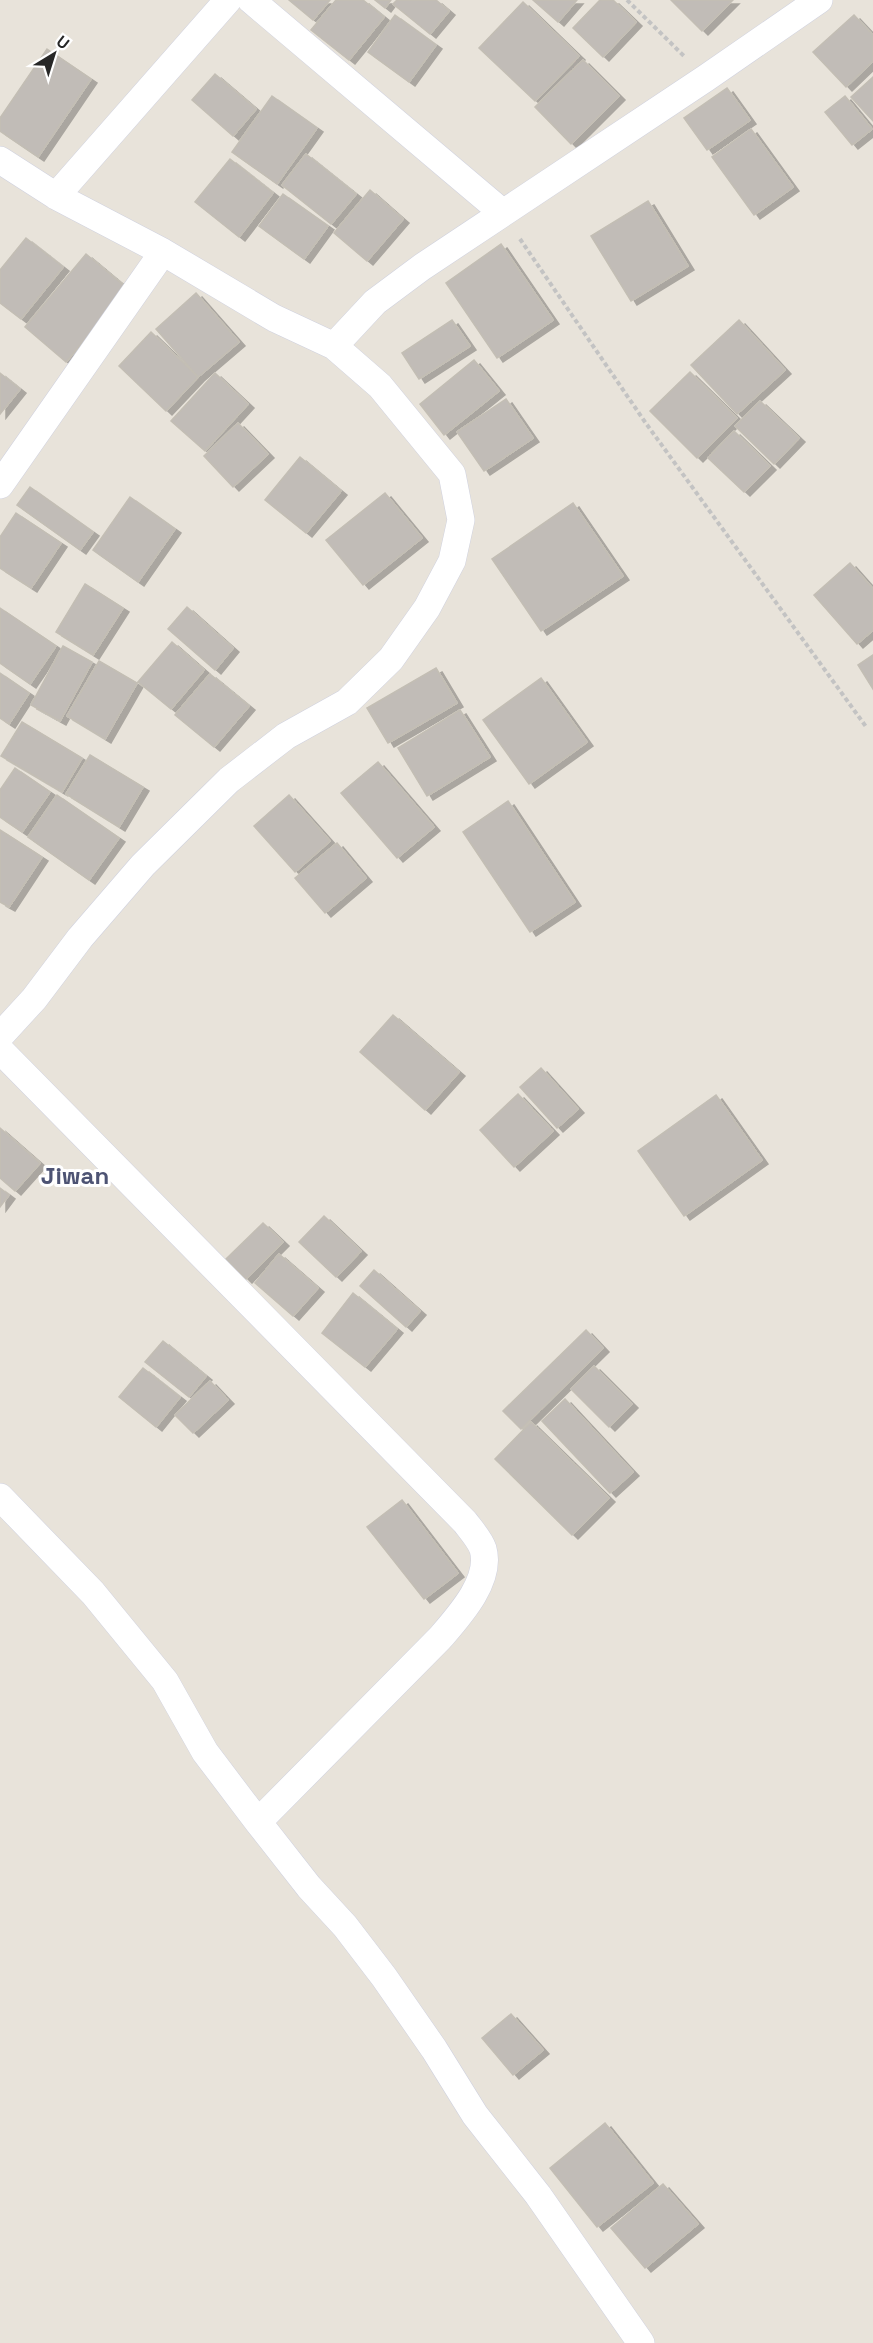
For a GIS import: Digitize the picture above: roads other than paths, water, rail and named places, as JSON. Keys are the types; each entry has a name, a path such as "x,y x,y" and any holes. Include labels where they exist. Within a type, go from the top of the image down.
{"street":[{"path":"56,196 228,0"},
{"path":"251,0 503,213"},
{"path":"334,346 375,302 422,267 819,0"},
{"path":"0,160 56,196 163,252 274,318 334,346 380,386 452,474 461,520 452,561 427,608 391,659 347,702 286,736 229,780 143,865 80,938 34,999 0,1036"},
{"path":"0,485 163,252"},
{"path":"0,1050 465,1522 483,1549 484,1571 465,1608 440,1638 258,1822"},
{"path":"0,1497 93,1593 165,1681 205,1752 309,1887 345,1926 384,1977 476,2115 538,2195 641,2343"}],"district":[{"name":"Jiwan","path":"75,1176"}]}
